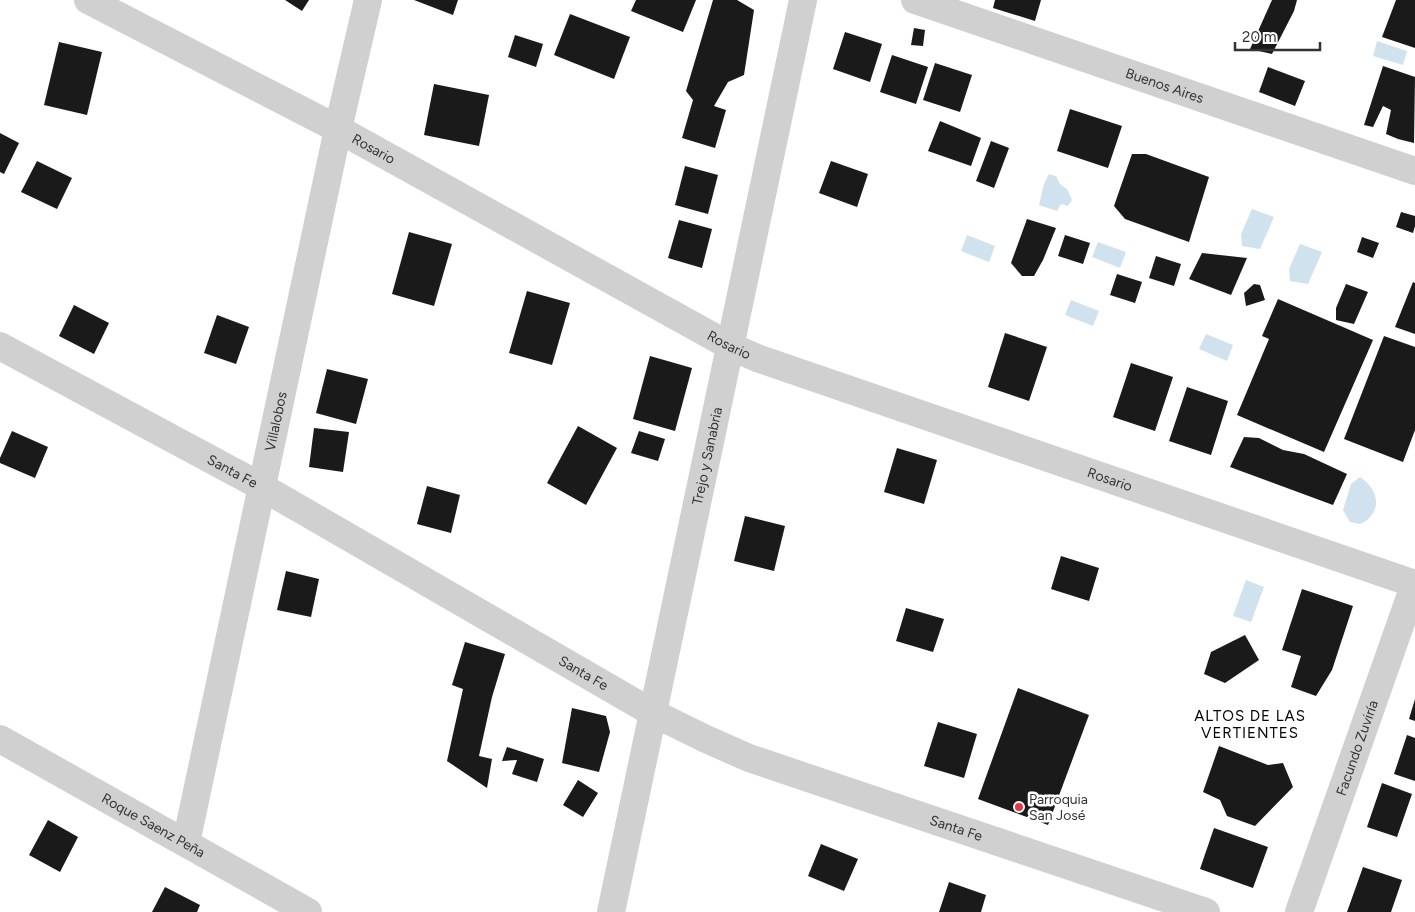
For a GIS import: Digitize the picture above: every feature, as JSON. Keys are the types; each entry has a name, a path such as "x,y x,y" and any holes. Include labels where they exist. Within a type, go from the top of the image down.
{"street":[{"name":"Rosario","path":"88,0 338,129 730,346 757,358 1415,584"},
{"name":"Villalobos","path":"186,843 338,129 368,0"},
{"name":"Trejo y Sanabria","path":"611,912 803,0"},
{"name":"Buenos Aires","path":"915,0 1415,171"},
{"name":"Santa Fe","path":"0,346 262,487 653,713 706,739 749,758 1206,912"},
{"name":"Facundo Zuviría","path":"1299,912 1415,584"},
{"name":"Roque Saenz Peña","path":"0,739 308,912"}],"water":[{"path":"1377,41 1407,51 1403,65 1373,56"},
{"path":"1049,174 1056,176 1060,184 1067,189 1072,200 1068,206 1061,204 1057,211 1039,205 1044,184"},
{"path":"1252,209 1274,217 1260,249 1242,246 1241,234"},
{"path":"967,235 995,246 989,262 961,251"},
{"path":"1098,242 1126,252 1120,268 1092,257"},
{"path":"1300,244 1322,252 1308,284 1290,281 1289,269"},
{"path":"1071,300 1099,311 1093,326 1065,315"},
{"path":"1206,334 1233,345 1227,361 1199,349"},
{"path":"1360,477 1372,489 1375,495 1376,506 1368,519 1360,524 1350,522 1343,510 1351,484"},
{"path":"1246,580 1264,587 1251,622 1233,616"}],"building":[{"path":"285,0 309,0 302,11"},
{"path":"414,0 458,0 453,15"},
{"path":"636,0 696,0 683,32 631,11"},
{"path":"713,0 737,0 754,10 744,75 728,82 714,106 726,110 715,148 682,138 693,100 686,91"},
{"path":"995,0 1041,0 1035,21 993,8"},
{"path":"1272,0 1297,0 1294,11 1272,54 1250,49"},
{"path":"1396,0 1415,0 1415,48 1382,37"},
{"path":"570,14 630,37 614,79 554,55"},
{"path":"914,28 925,30 923,46 911,45"},
{"path":"845,32 882,44 870,82 833,69"},
{"path":"515,35 543,44 536,67 508,57"},
{"path":"59,42 102,52 87,115 44,105"},
{"path":"892,55 928,67 916,104 880,92"},
{"path":"935,63 972,75 960,112 923,100"},
{"path":"1383,66 1415,77 1414,143 1386,134 1391,110 1383,106 1373,127 1364,125"},
{"path":"1268,67 1305,81 1295,106 1259,92"},
{"path":"434,84 489,95 479,146 424,135"},
{"path":"1070,109 1122,126 1108,168 1057,151"},
{"path":"940,121 981,138 971,166 928,151"},
{"path":"0,133 19,143 4,174 0,172"},
{"path":"991,141 1009,148 994,188 976,181"},
{"path":"1132,154 1146,154 1209,177 1189,242 1125,219 1114,206"},
{"path":"37,161 72,178 57,209 21,192"},
{"path":"831,161 868,174 857,207 819,193"},
{"path":"685,166 718,175 708,214 675,205"},
{"path":"1401,212 1415,216 1413,233 1396,227"},
{"path":"1027,219 1056,228 1043,260 1034,276 1022,276 1011,263"},
{"path":"679,220 712,229 702,268 668,258"},
{"path":"409,232 452,244 434,306 392,294"},
{"path":"1065,235 1090,243 1083,264 1058,256"},
{"path":"1362,237 1379,243 1373,258 1357,252"},
{"path":"1202,253 1247,258 1231,295 1189,279"},
{"path":"1156,256 1181,264 1174,286 1149,278"},
{"path":"1117,274 1142,282 1135,303 1110,295"},
{"path":"1413,282 1415,283 1415,334 1395,327"},
{"path":"1254,284 1260,285 1265,300 1246,306 1244,293"},
{"path":"1346,284 1368,292 1354,324 1336,320 1336,308"},
{"path":"527,291 570,303 552,365 509,353"},
{"path":"1278,299 1373,340 1324,452 1237,415 1269,339 1262,336"},
{"path":"74,305 109,323 94,354 59,336"},
{"path":"217,315 249,327 236,364 204,353"},
{"path":"1005,333 1047,347 1029,401 988,387"},
{"path":"1384,336 1415,347 1415,430 1403,462 1344,439"},
{"path":"650,356 692,368 675,431 633,419"},
{"path":"1131,363 1173,377 1155,431 1113,417"},
{"path":"327,369 368,379 356,424 316,413"},
{"path":"1187,387 1228,401 1211,455 1169,441"},
{"path":"578,426 617,448 586,505 547,483"},
{"path":"314,428 349,432 343,472 309,467"},
{"path":"12,431 48,447 35,478 0,463 0,458"},
{"path":"639,431 665,439 658,461 631,453"},
{"path":"1244,437 1259,438 1283,450 1304,454 1347,474 1333,505 1230,467"},
{"path":"897,448 937,460 924,504 884,492"},
{"path":"427,486 460,495 451,533 417,524"},
{"path":"745,516 785,526 774,571 734,561"},
{"path":"1061,556 1099,568 1089,601 1051,589"},
{"path":"286,571 319,579 311,617 277,610"},
{"path":"1302,589 1353,606 1332,670 1316,696 1291,687 1301,656 1282,650"},
{"path":"906,608 944,619 933,652 896,641"},
{"path":"1245,635 1259,660 1225,683 1204,674 1211,652"},
{"path":"465,642 505,654 492,697 479,756 492,759 487,788 447,761 463,689 452,685"},
{"path":"1018,688 1089,715 1048,825 978,799"},
{"path":"1415,699 1415,721 1409,719"},
{"path":"572,708 606,716 610,732 599,772 562,763"},
{"path":"938,722 977,734 964,778 924,766"},
{"path":"1407,735 1415,738 1415,781 1394,774"},
{"path":"1219,746 1268,765 1283,763 1293,787 1255,826 1227,816 1220,800 1203,792"},
{"path":"507,747 544,759 537,782 512,774 517,760 502,761"},
{"path":"578,780 598,793 583,817 563,805"},
{"path":"1382,783 1412,794 1397,837 1367,827"},
{"path":"48,820 78,837 60,872 29,855"},
{"path":"1214,828 1268,847 1253,888 1200,869"},
{"path":"821,844 858,859 844,891 808,876"},
{"path":"1363,867 1402,880 1391,912 1347,912"},
{"path":"949,882 986,895 981,912 939,912"},
{"path":"165,887 200,905 197,912 152,912"}],"place":[{"name":"Parroquia San José","path":"1019,807"}],"district":[{"name":"ALTOS DE LAS VERTIENTES","path":"1250,724"}]}
